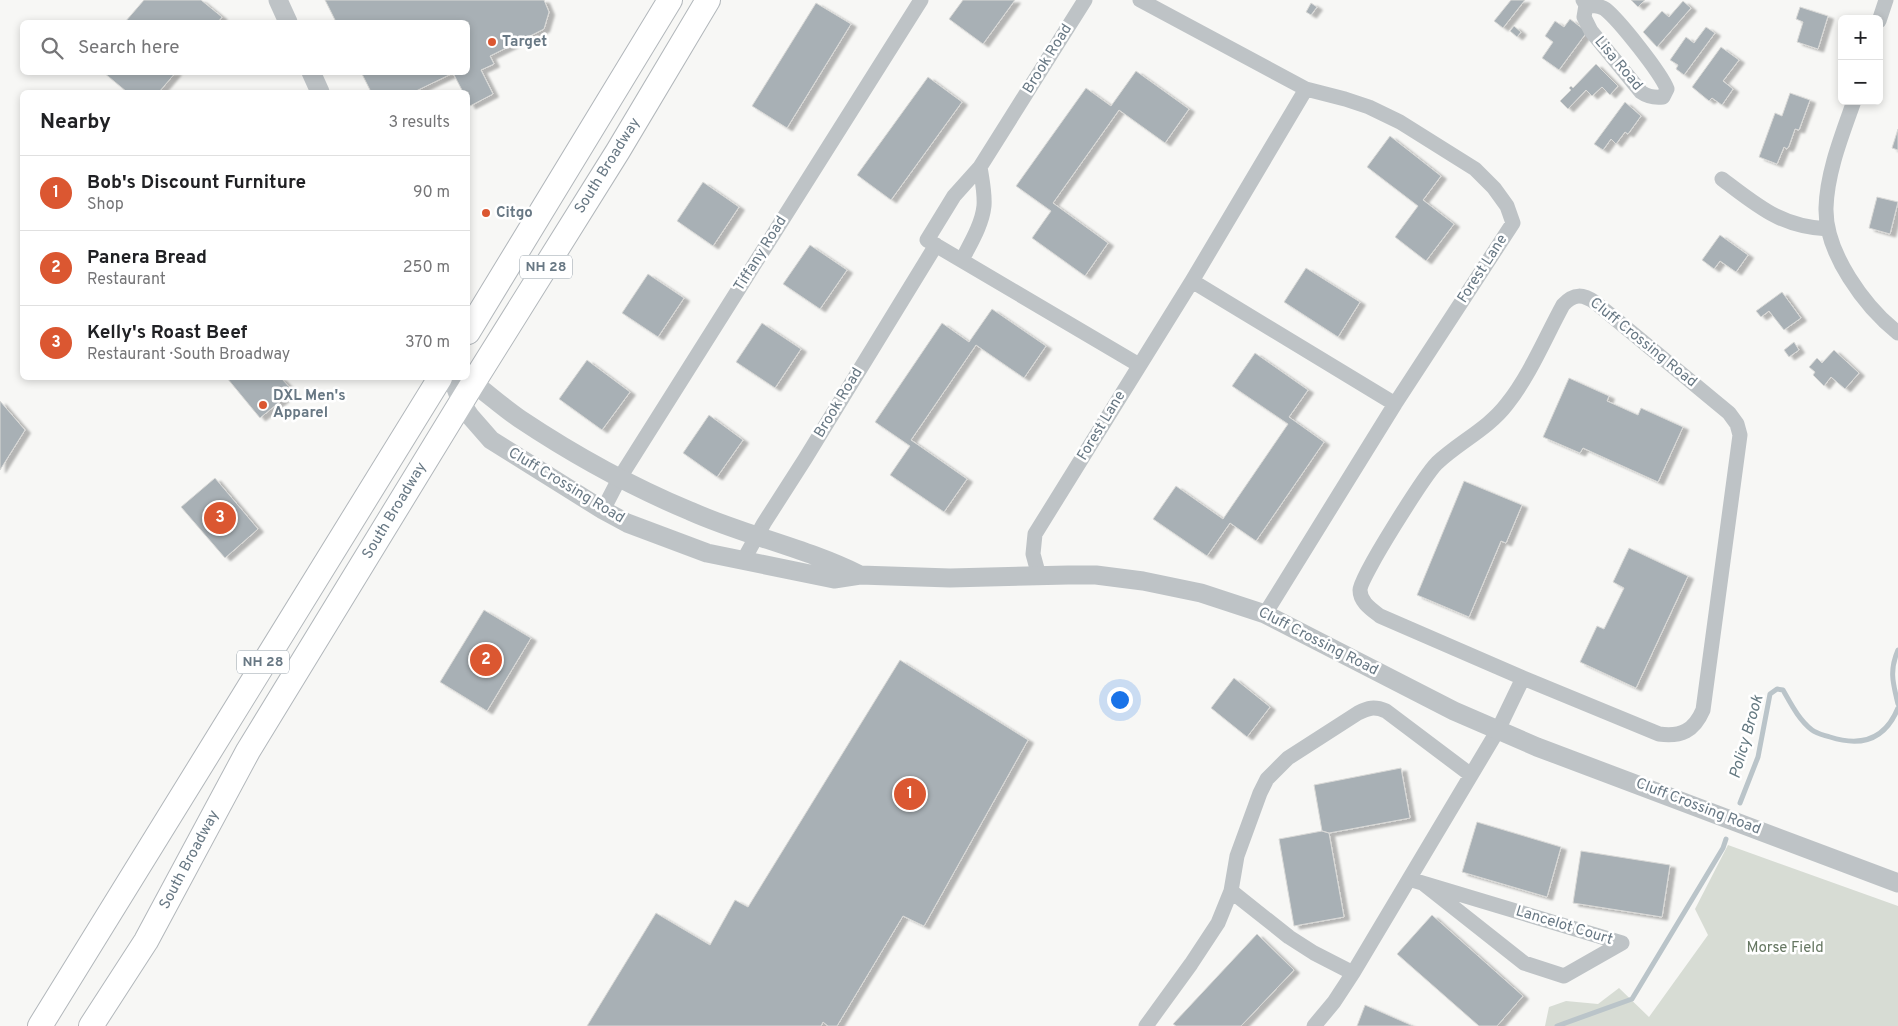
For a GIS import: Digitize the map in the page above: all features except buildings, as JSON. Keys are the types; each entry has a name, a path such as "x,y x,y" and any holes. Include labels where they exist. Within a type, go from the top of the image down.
{"main road":[{"name":"NH 28","path":"470,329 670,0"},
{"name":"South Broadway","path":"470,370 618,151 708,0"},
{"name":"NH 28","path":"40,1026 439,380"},
{"name":"South Broadway","path":"91,1026 146,941 248,751 462,404 464,380"}],"street":[{"path":"278,0 287,20"},
{"name":"Tiffany Road","path":"603,510 619,479 922,0"},
{"name":"Brook Road","path":"743,562 931,243 954,196 980,167 1085,0"},
{"name":"Forest Lane","path":"1140,0 1306,89 1369,107 1400,122 1475,169 1494,188 1507,206 1513,223 1395,404 1265,614"},
{"path":"1881,15 1886,0"},
{"name":"Lisa Road","path":"1585,3 1599,6 1610,14 1660,74 1667,89 1663,97 1656,98 1641,92 1591,31 1584,17 1585,3"},
{"path":"312,75 319,90"},
{"name":"Forest Lane","path":"1039,576 1032,546 1035,534 1192,281 1306,89"},
{"path":"1853,105 1839,144 1829,188 1826,209 1828,229 1841,262 1853,283 1875,312 1898,333"},
{"path":"962,260 984,208 984,190 980,167"},
{"path":"1722,179 1780,219 1797,225 1828,229"},
{"path":"931,243 1139,365"},
{"path":"1192,281 1395,404"},
{"name":"Cluff Crossing Road","path":"1578,295 1596,303 1729,413 1737,424 1740,436 1703,710 1692,727 1682,733 1671,736 1659,734 1523,678 1380,616 1370,609 1362,599 1360,588 1371,564 1424,479 1449,452 1491,421 1506,405 1521,385 1563,305 1570,298 1578,295"},
{"name":"Cluff Crossing Road","path":"465,380 518,418 566,449 619,479 692,512 839,564 860,575"},
{"name":"Cluff Crossing Road","path":"462,404 478,427 491,440 603,510 627,523 707,553 743,562 834,579 860,575 950,578 1068,574 1096,575 1143,581 1201,593 1265,614 1412,690 1555,754 1898,883"},
{"path":"1314,1026 1334,1002 1353,973 1498,730 1523,678"},
{"path":"1146,1026 1214,929 1231,891 1237,856 1260,793 1267,779 1288,758 1368,708 1377,707 1386,711 1471,775"},
{"name":"Lancelot Court","path":"1409,879 1622,943 1564,976 1524,963 1424,884"},
{"path":"1231,891 1289,937 1314,953 1353,973"}],"green space":[{"name":"Morse Field","path":"1728,845 1898,906 1898,1026 1545,1026 1549,1007 1566,1001 1598,1004 1619,988 1649,1017 1708,935 1695,909"}],"waterway":[{"name":"Policy Brook","path":"1898,650 1893,671 1893,683 1898,704"},
{"name":"Policy Brook","path":"1740,803 1758,757 1770,694 1777,689 1783,690 1799,717 1812,730 1841,740 1862,741 1879,734 1893,719 1898,708"},
{"name":"Policy Brook","path":"1557,1026 1632,999 1723,848 1726,839"}],"place":[{"name":"Target","path":"492,42"},
{"name":"Citgo","path":"486,213"},
{"name":"DXL Men's Apparel","path":"263,405"},
{"name":"Kelly's Roast Beef","path":"220,518"},
{"name":"Panera Bread","path":"486,660"},
{"name":"Bob's Discount Furniture","path":"910,794"}]}
